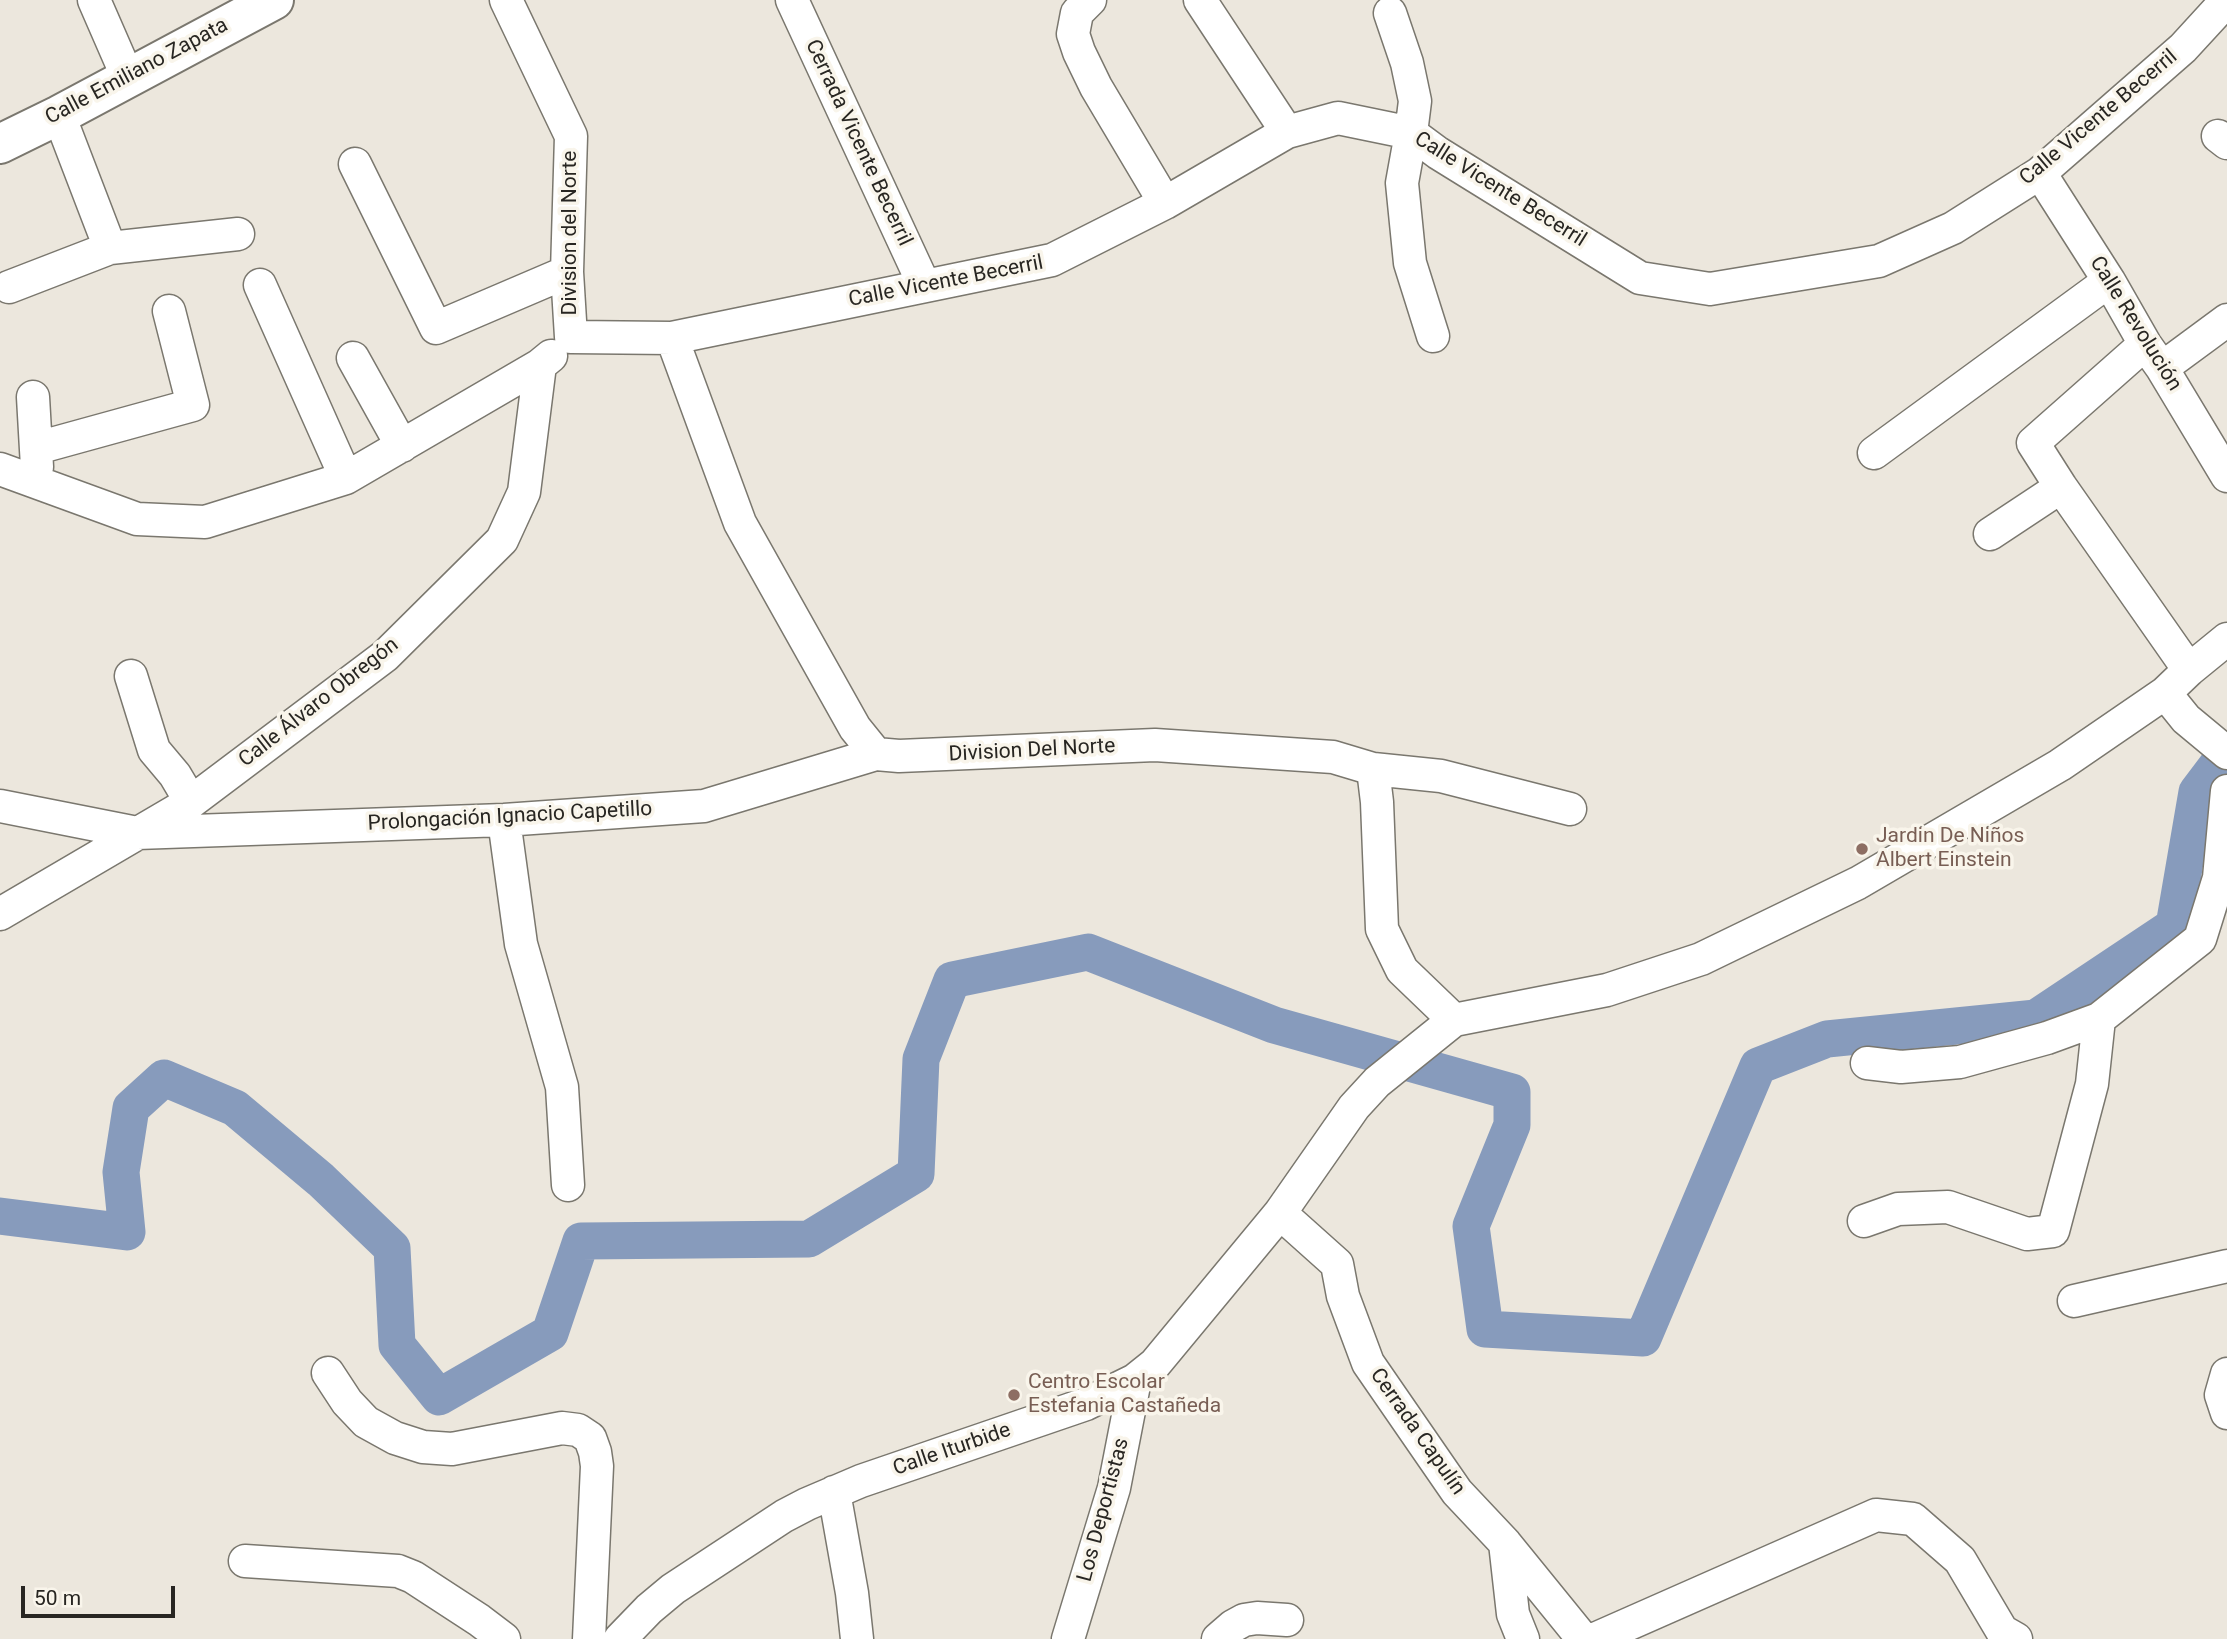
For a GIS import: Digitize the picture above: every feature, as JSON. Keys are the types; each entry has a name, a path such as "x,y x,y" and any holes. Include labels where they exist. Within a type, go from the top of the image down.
{"main road":[{"name":"Calle Emiliano Zapata","path":"0,144 128,78 251,5"}],"street":[{"path":"94,0 128,78"},
{"name":"Division del Norte","path":"506,0 571,135 567,272 571,337 672,338"},
{"name":"Cerrada Vicente Becerril","path":"792,0 924,285"},
{"path":"1090,0 1077,13 1073,34 1079,52 1096,87 1165,203"},
{"path":"1200,0 1287,132"},
{"name":"Calle Vicente Becerril","path":"672,338 1052,260 1165,203 1287,132 1338,118 1411,133 1438,153 1640,278 1710,289 1879,261 1953,228 2040,173 2183,48 2227,1"},
{"path":"1390,13 1407,63 1415,101 1402,183 1410,262 1433,336"},
{"path":"59,115 110,248"},
{"path":"355,164 436,328 567,272"},
{"name":"Calle Revolución","path":"2040,173 2227,476"},
{"path":"9,287 110,248 238,234"},
{"path":"1874,453 2109,281"},
{"path":"260,285 346,478"},
{"path":"37,448 193,405 169,311"},
{"path":"2189,670 2061,487 2034,443 2153,356 2227,320"},
{"path":"0,468 137,519 205,522 346,478 540,365 571,337"},
{"path":"672,338 740,523 855,728 876,754"},
{"path":"353,358 402,446"},
{"name":"Calle Álvaro Obregón","path":"0,914 191,802 385,656 502,540 524,492 540,365"},
{"path":"33,397 38,482"},
{"path":"1990,534 2061,487"},
{"path":"1373,769 1377,802 1382,929 1402,970 1449,1025 1607,990 1701,959 1858,883 2060,765 2165,693 2227,639"},
{"path":"131,676 154,750 175,775 191,802"},
{"path":"2165,693 2186,719 2227,753"},
{"name":"Division Del Norte","path":"876,754 899,756 1155,745 1333,757 1373,769 1441,776 1570,809"},
{"name":"Prolongación Ignacio Capetillo","path":"0,806 137,833 504,820 704,806 876,754"},
{"path":"1867,1063 1901,1067 1961,1062 2047,1038 2099,1019 2200,939 2219,878 2227,792"},
{"path":"504,820 522,944 562,1087 568,1185"},
{"path":"1864,1221 1898,1209 1948,1208 2027,1234 2053,1231 2092,1084 2099,1019"},
{"name":"Calle Iturbide","path":"620,1639 649,1609 692,1577 785,1516 834,1492 1086,1404 1135,1380 1154,1364 1280,1213 1354,1107 1377,1082 1449,1025"},
{"name":"Cerrada Capulín","path":"1280,1213 1337,1264 1343,1296 1368,1363 1457,1492 1506,1543 1583,1639"},
{"path":"2074,1301 2227,1266"},
{"path":"328,1373 347,1402 366,1422 395,1438 422,1447 452,1449 562,1428 578,1430 590,1438 597,1466 589,1639"},
{"path":"2227,1374 2221,1395 2227,1413"},
{"name":"Los Deportistas","path":"1068,1639 1114,1489 1135,1380"},
{"path":"834,1492 852,1592 857,1639"},
{"path":"1595,1639 1875,1515 1913,1519 1941,1543 1960,1560 2002,1631 2016,1639"},
{"path":"1506,1543 1513,1614 1522,1639"},
{"path":"245,1561 398,1571 414,1577 504,1639"},
{"path":"1218,1639 1244,1620 1287,1620"}],"waterway":[{"path":"0,1216 127,1232 121,1172 131,1108 164,1078 235,1108 321,1180 392,1248 397,1345 439,1397 550,1333 581,1241 809,1239 916,1174 921,1059 952,980 1088,952 1274,1025 1512,1092 1512,1125 1471,1226 1485,1329 1643,1338 1758,1066 1827,1039 2036,1018 2174,926 2197,792 2225,755"}],"place":[{"name":"Jardin De Niños Albert Einstein","path":"1862,849"},
{"name":"Centro Escolar Estefania Castañeda","path":"1014,1395"}]}
